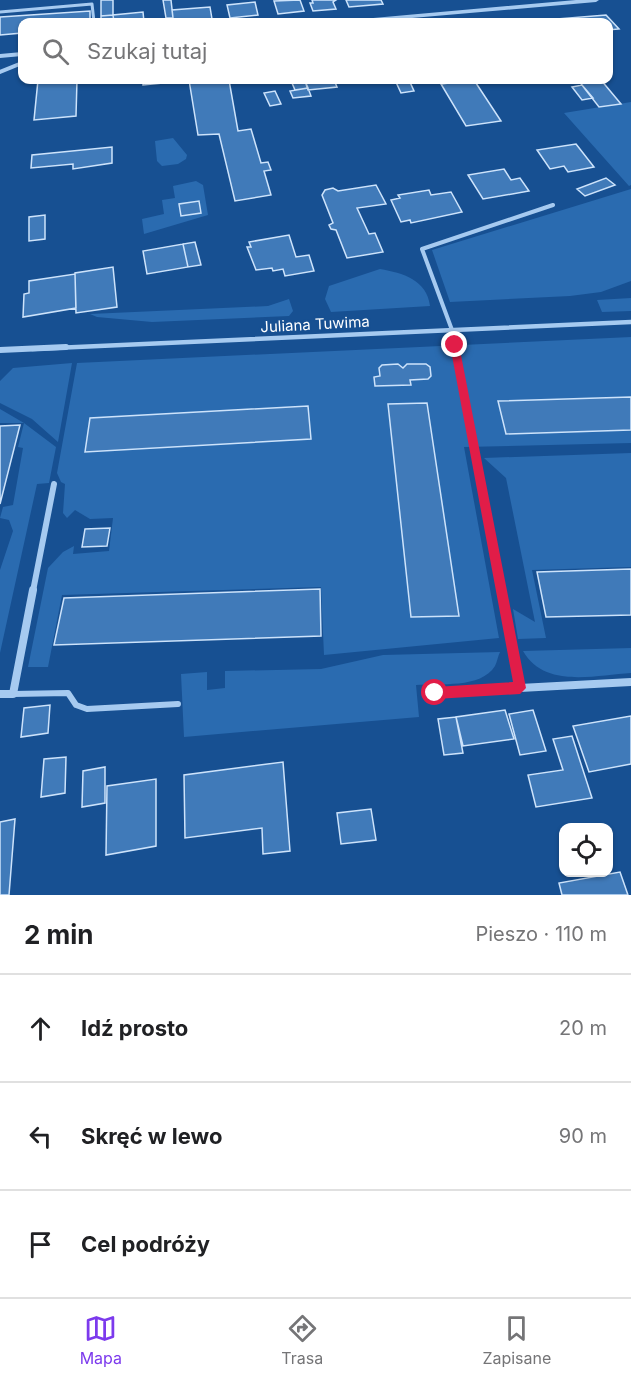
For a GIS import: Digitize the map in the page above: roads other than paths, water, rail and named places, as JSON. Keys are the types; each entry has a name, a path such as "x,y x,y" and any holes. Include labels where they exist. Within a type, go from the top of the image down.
{"street":[{"path":"396,18 596,0"},
{"path":"0,56 18,54"},
{"path":"0,72 18,65"},
{"name":"Juliana Tuwima","path":"0,350 631,322"},
{"path":"452,330 520,688"},
{"path":"0,694 13,694 54,484"},
{"path":"435,693 631,682"}],"lane":[{"path":"0,12 92,2 94,18"},
{"path":"452,330 422,249 553,205"},
{"path":"13,694 68,693 76,705 87,709 178,704"}]}
